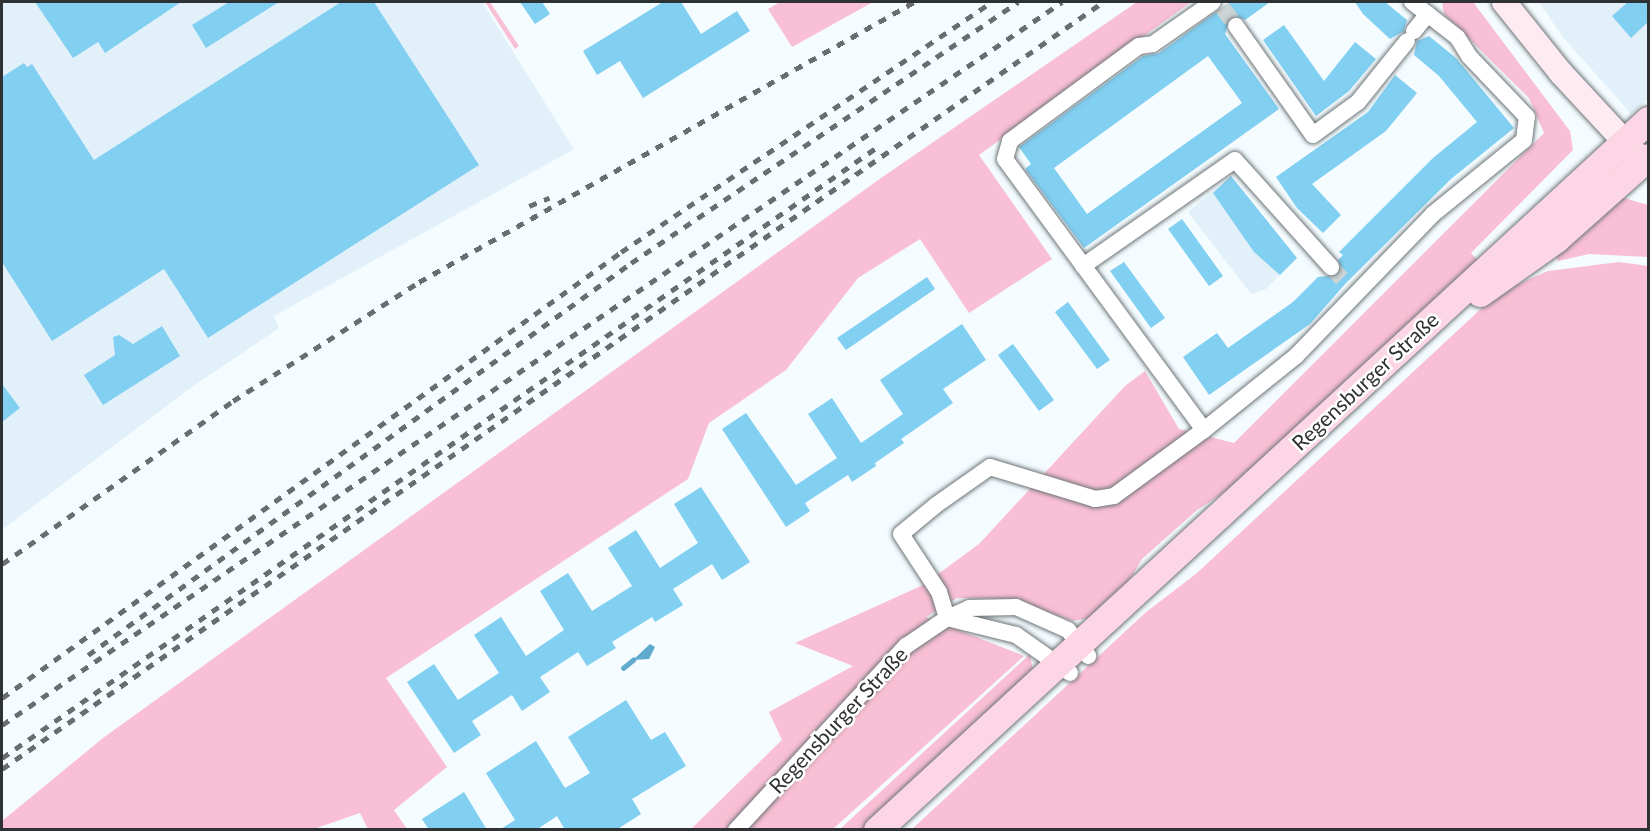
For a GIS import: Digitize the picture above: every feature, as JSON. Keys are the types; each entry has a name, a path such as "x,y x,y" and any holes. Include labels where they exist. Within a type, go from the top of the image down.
{"main road":[{"path":"1504,2 1561,73 1641,157"},
{"name":"Regensburger Straße","path":"1074,659 1487,287 1556,240 1641,157 1648,120"},
{"name":"Regensburger Straße","path":"877,830 1074,659 1641,157"},
{"path":"900,830 1074,659"}],"street":[{"path":"1074,659 1016,635 947,618 939,592 901,534 936,505 990,467 1095,499 1114,496 1204,430 1296,356 1351,288 1433,214 1524,140 1527,117 1469,56 1457,37 1412,2"},
{"path":"1204,430 1005,159 1010,141 1139,46 1153,44 1217,4"},
{"path":"1236,27 1313,135 1358,102 1428,14"},
{"path":"1083,266 1235,160 1331,267"},
{"name":"Regensburger Straße","path":"736,830 906,646 947,618 969,608 1016,607 1061,625 1074,659"}],"shaded area":[{"path":"2,2 482,2 574,149 274,316 279,328 189,389 2,530"},
{"path":"485,2 490,2 519,46 515,49"},
{"path":"780,2 873,2 792,47 768,9"},
{"path":"1137,2 1191,2 979,155 1052,259 969,313 920,239 858,278 786,370 709,423 688,479 386,678 447,767 394,810 407,829 368,829 360,813 311,830 2,830 2,821 103,738 881,178"},
{"path":"1442,2 1473,2 1570,131 1573,150 1471,253 1481,264 1239,483 1197,510 1142,559 1129,581 1090,618 1073,621 1010,599 957,598 926,617 1024,656 833,829 690,830 782,740 769,712 853,666 795,643 923,585 979,544 1125,386 1145,371 1179,429 1234,443 1544,133 1529,98 1444,14"},
{"path":"1539,2 1648,2 1648,99 1631,114 1562,36"},
{"path":"1231,176 1297,258 1266,289 1251,294 1188,212"},
{"path":"1621,197 1648,205 1648,257 1589,254 1558,261 1556,257"},
{"path":"1619,262 1648,266 1648,829 911,830 1145,613 1197,573 1485,305 1514,286 1548,271"},
{"path":"1030,654 1033,671 864,829 839,830"}],"water":[{"path":"650,644 655,647 649,659 633,660"}],"building":[{"path":"35,2 181,2 105,53 98,42 73,58"},
{"path":"229,2 279,2 206,48 192,25"},
{"path":"341,2 374,2 479,165 208,338 164,269 52,341 2,262 2,77 24,63 27,67 32,64 94,160"},
{"path":"520,2 542,2 550,14 535,24"},
{"path":"663,2 681,2 701,34 737,11 750,31 643,98 620,61 597,75 583,51"},
{"path":"1230,2 1270,2 1245,20 1236,16 1230,18 1225,34 1279,109 1084,248 1025,169 1031,164 1019,147 1143,56 1159,53","holes":["1208,56 1242,103 1087,214 1054,168"]},
{"path":"1355,2 1385,2 1407,20 1404,31 1390,39 1363,14"},
{"path":"1628,2 1648,2 1648,22 1631,38 1612,16"},
{"path":"1284,25 1324,81 1355,42 1376,59 1349,91 1316,116 1263,40"},
{"path":"1429,36 1456,58 1514,128 1451,179 1346,283 1310,324 1209,395 1183,357 1217,333 1228,348 1293,302 1318,277 1338,275 1341,270 1338,260 1343,255 1339,252 1433,158 1477,122 1439,76 1414,55 1417,41"},
{"path":"1395,75 1417,93 1386,131 1312,184 1341,215 1323,233 1297,208 1276,177 1368,112"},
{"path":"1231,176 1297,258 1280,275 1254,252 1213,193"},
{"path":"1182,219 1223,276 1209,286 1168,229"},
{"path":"1124,262 1165,318 1151,328 1110,271"},
{"path":"927,277 935,289 846,350 837,338"},
{"path":"1068,302 1110,360 1097,369 1055,312"},
{"path":"962,324 986,360 943,389 953,403 901,439 904,443 875,463 876,466 852,482 848,475 805,503 810,511 786,527 722,429 746,413 796,485 837,458 808,414 832,398 861,443 903,414 880,380"},
{"path":"162,326 180,356 103,405 84,375 115,355 113,337 119,335 133,344"},
{"path":"1013,344 1054,400 1039,411 998,355"},
{"path":"2,384 20,408 2,422"},
{"path":"701,487 750,562 722,580 712,564 673,589 683,605 655,622 652,617 612,642 616,648 587,666 578,652 540,677 550,692 522,711 512,695 472,721 481,735 454,753 407,682 434,664 458,700 499,673 474,635 501,617 526,656 564,630 540,591 568,573 592,611 632,586 608,548 636,530 660,568 698,543 674,504"},
{"path":"626,700 651,740 665,732 686,766 632,799 641,814 616,830 565,830 557,816 536,830 499,830 515,820 486,773 536,741 565,788 590,773 568,737"},
{"path":"464,792 487,830 429,830 422,819"}],"waterway":[{"path":"623,668 633,660"}],"tunnel":[{"path":"1222,7 1236,26"},
{"path":"1331,267 1346,283"}],"railway":[{"path":"2,564 233,401 419,282 914,2"},
{"path":"2,698 621,252 991,2"},
{"path":"88,655 631,263 1018,2"},
{"path":"2,725 1062,2"},
{"path":"2,769 1103,2"},
{"path":"2,758 880,145"},
{"path":"529,206 549,198"}]}
